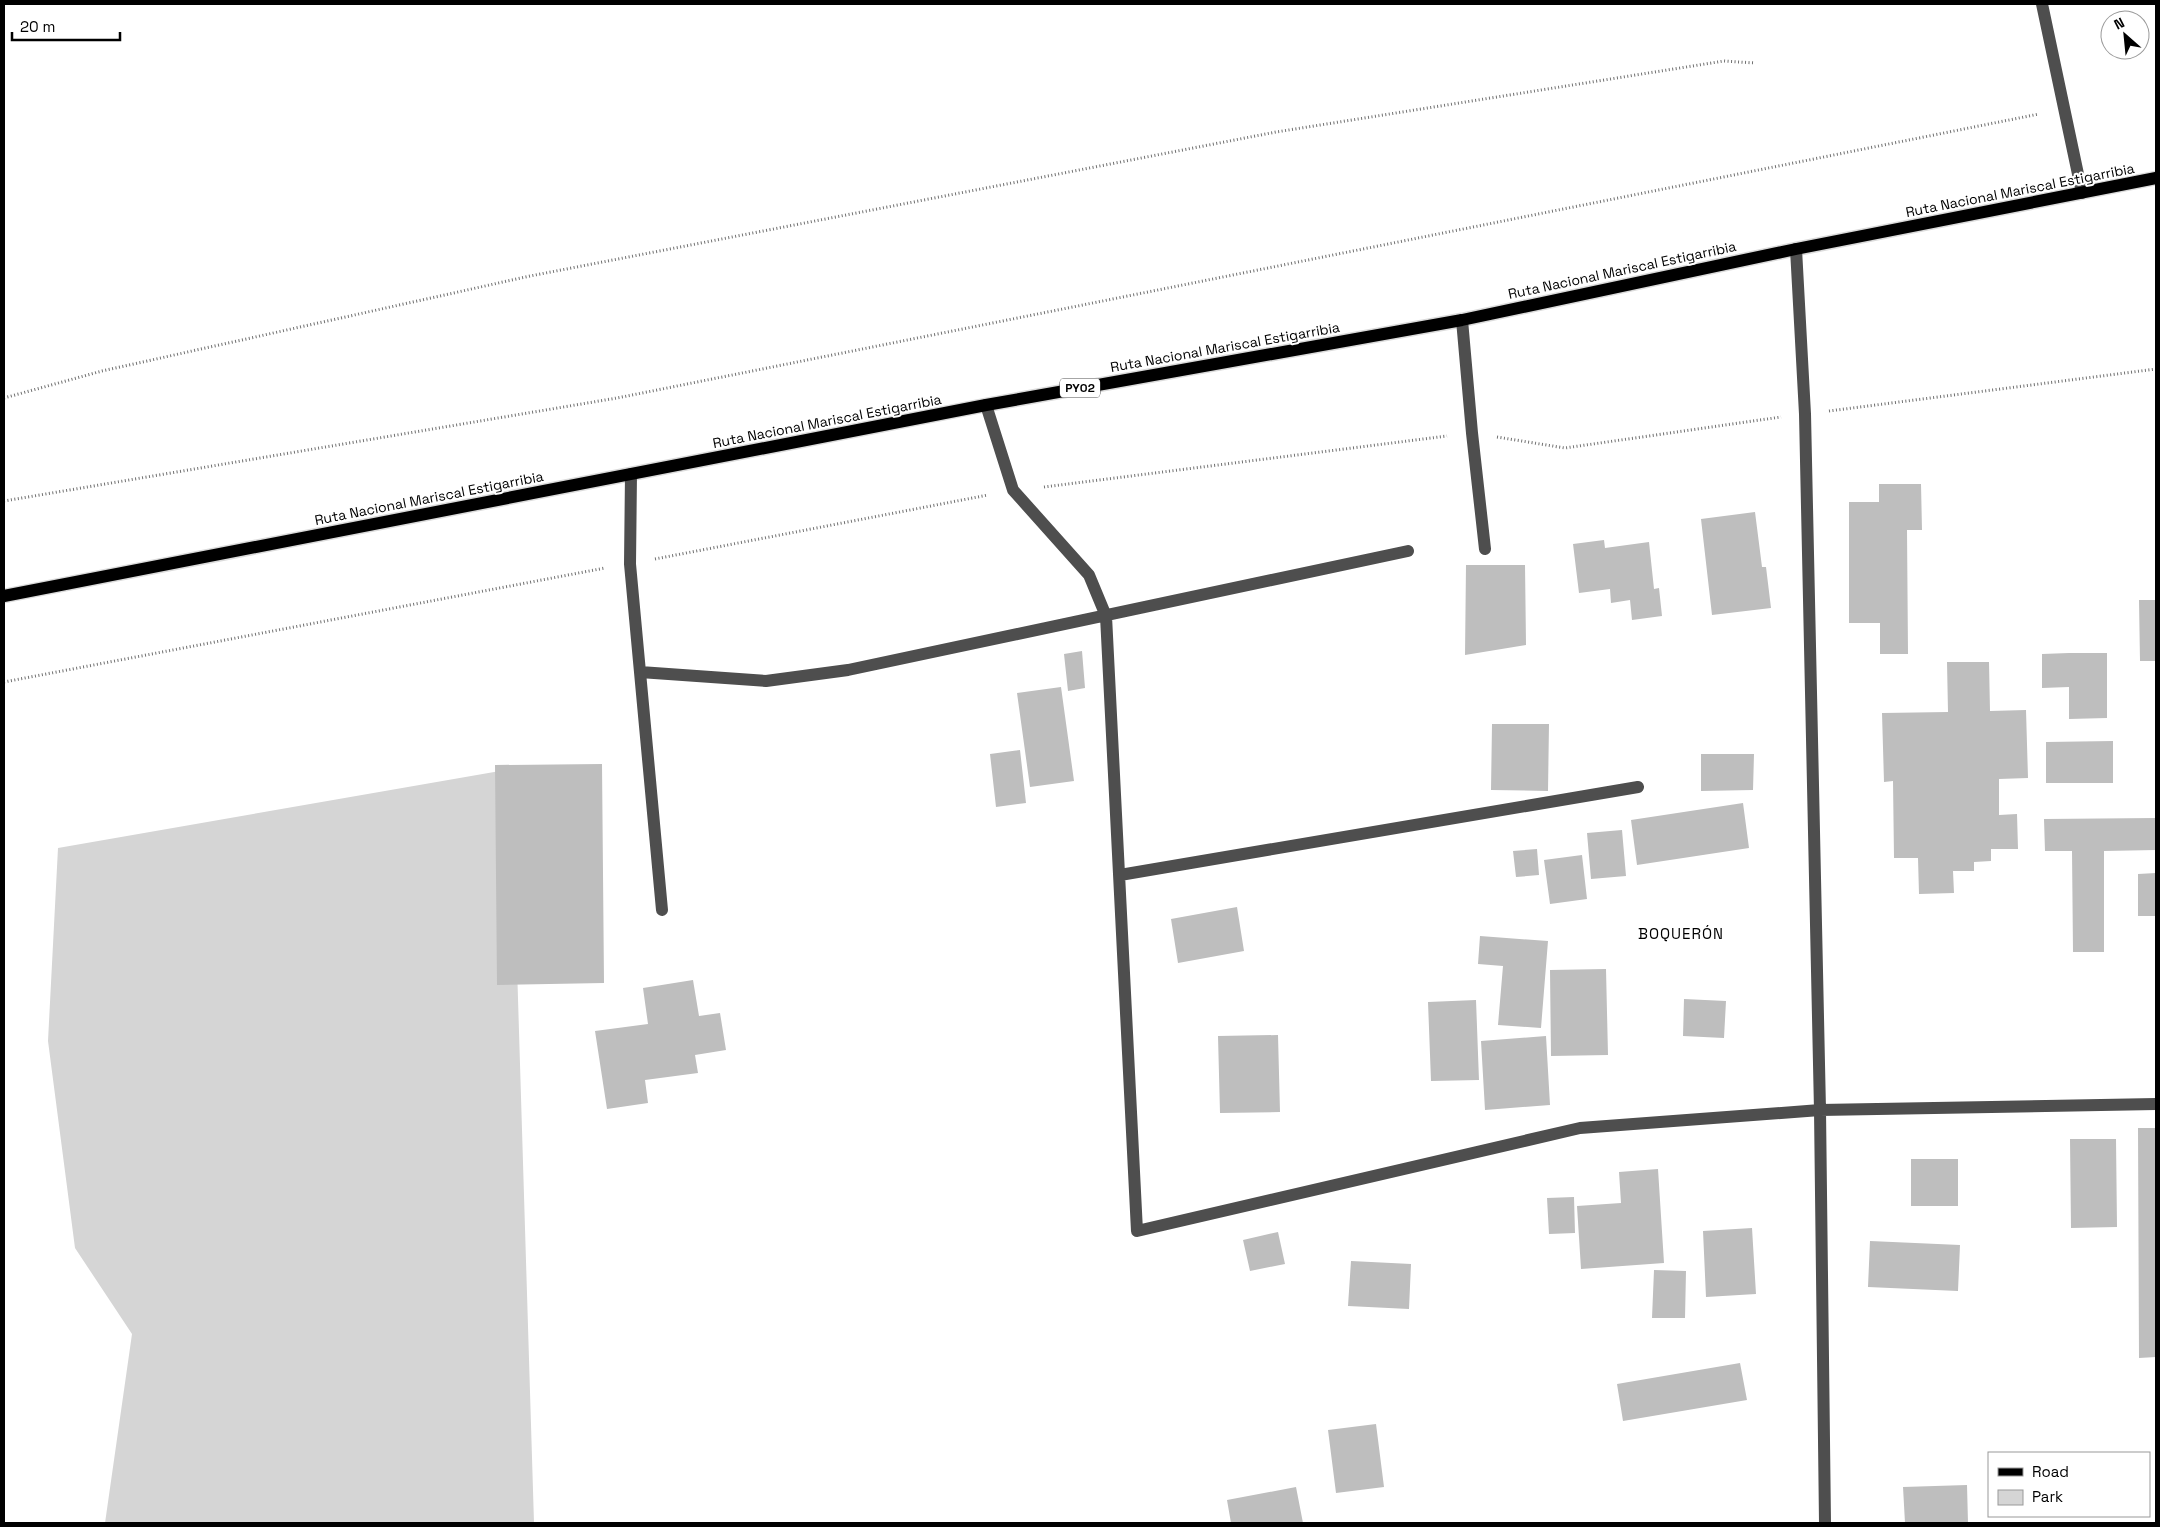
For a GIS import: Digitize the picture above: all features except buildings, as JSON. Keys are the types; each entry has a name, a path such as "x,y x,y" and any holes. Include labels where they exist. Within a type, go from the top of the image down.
{"main road":[{"name":"Ruta Nacional Mariscal Estigarribia","path":"4,596 986,405 1462,320 1796,249 2156,178"}],"street":[{"path":"2042,4 2082,193"},
{"path":"1796,249 1805,414 1820,1110 1825,1523"},
{"path":"1462,320 1485,549"},
{"path":"986,405 1013,490 1089,575 1106,616 1138,1230 1580,1128 1820,1110 2156,1104"},
{"path":"631,474 630,564 662,910"},
{"path":"640,672 766,681 848,670 1408,550"},
{"path":"1120,875 1638,787"}],"path":[{"path":"4,398 102,371 530,276 1266,134 1724,61 1755,63"},
{"path":"4,501 617,398 2065,108"},
{"path":"4,682 1013,490 1472,433 1565,448 1805,414 2156,369"}],"green space":[{"path":"511,769 534,1523 105,1523 132,1334 75,1248 48,1041 58,848"}],"district":[{"name":"BOQUERÓN","path":"1681,933"}]}
